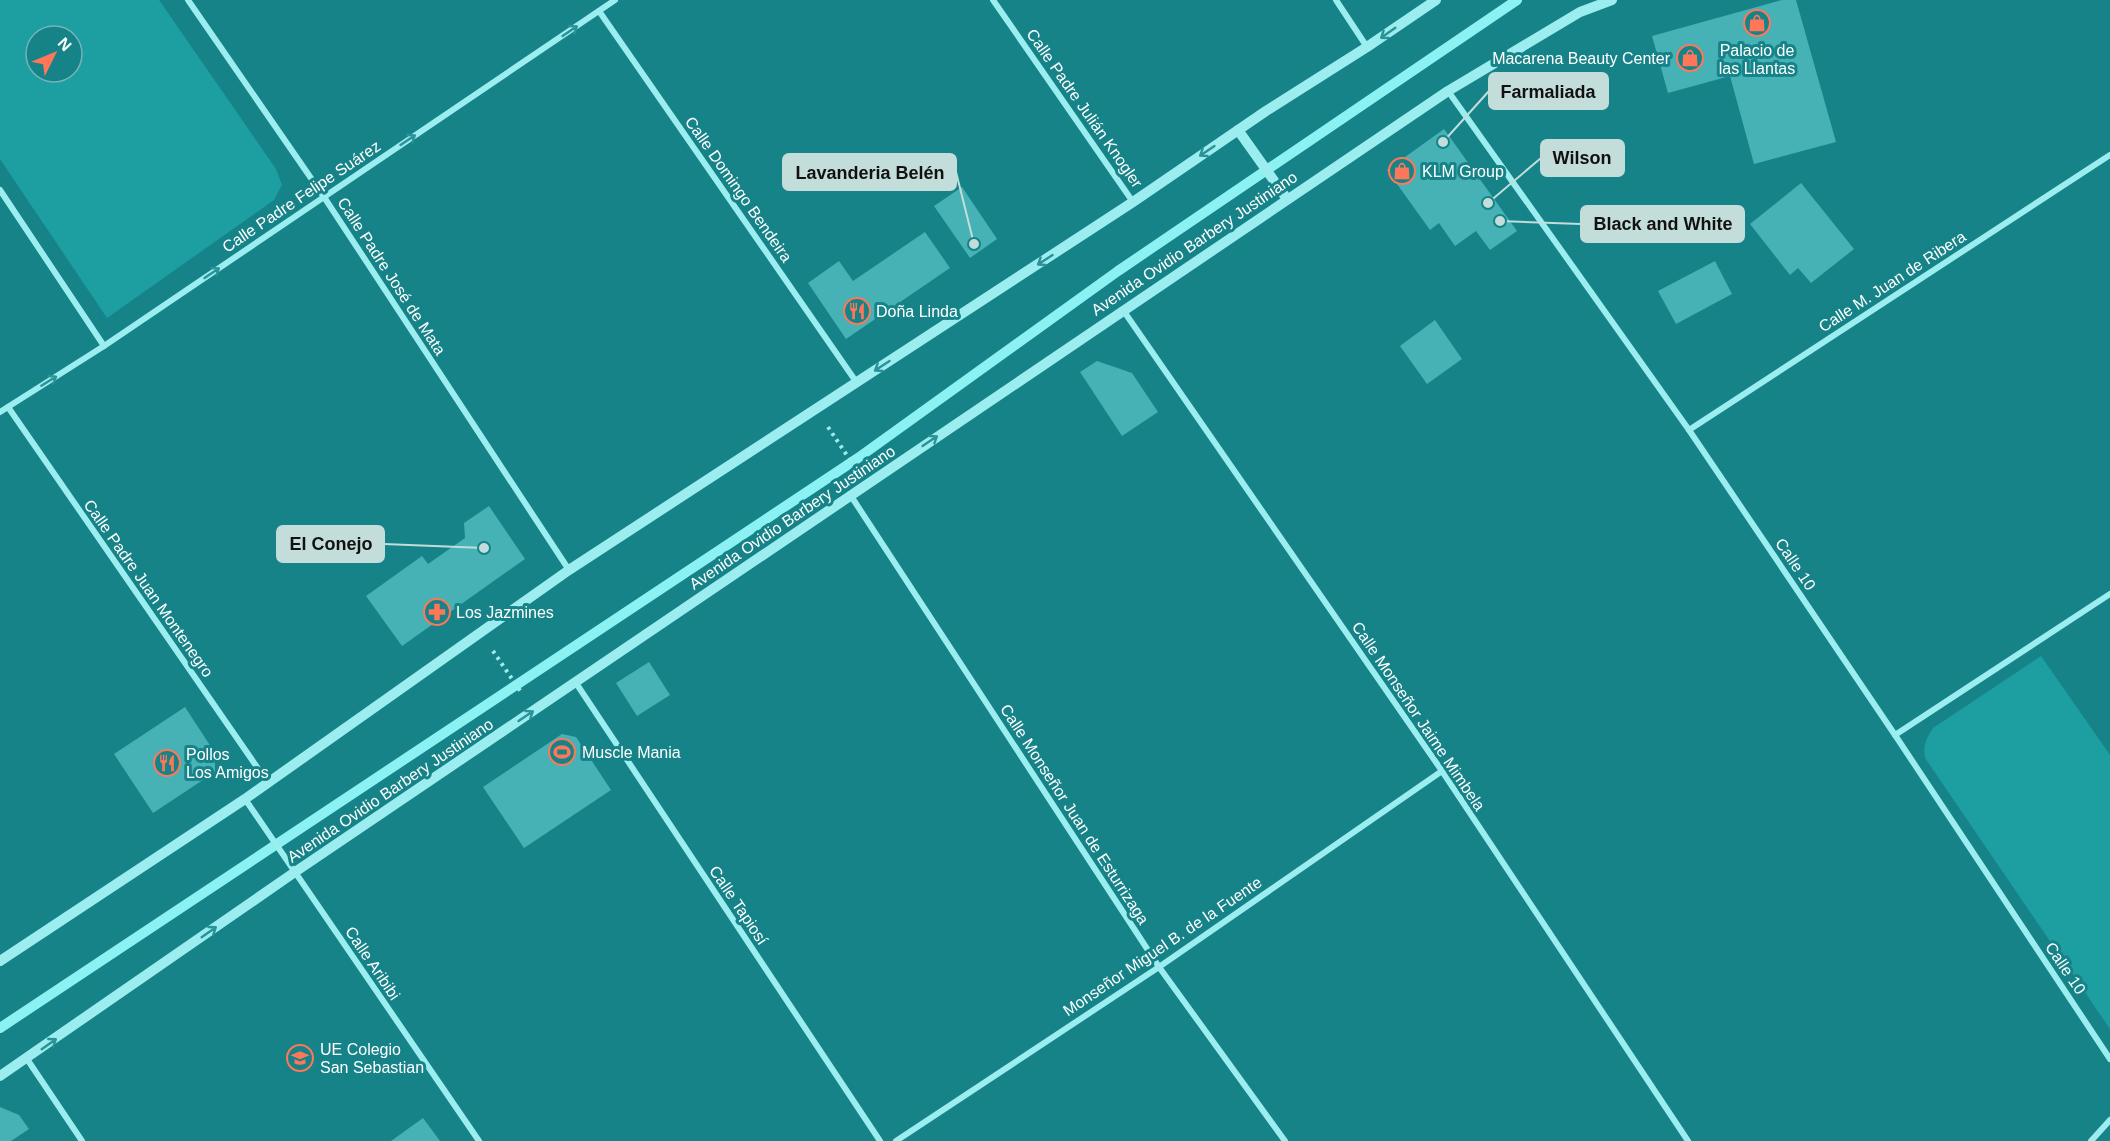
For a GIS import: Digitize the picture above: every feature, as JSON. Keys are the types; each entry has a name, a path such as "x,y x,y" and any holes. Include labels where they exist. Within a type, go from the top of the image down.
{"street":[{"name":"Calle Padre José de Mata","path":"188,0 324,196 569,570"},
{"name":"Calle Padre Felipe Suárez","path":"0,412 104,346 615,0"},
{"name":"Calle Padre Julián Knogler","path":"993,0 1133,202"},
{"path":"1336,0 1367,47"},
{"path":"0,962 246,799 569,570 1133,202 1436,0"},
{"name":"Avenida Ovidio Barbery Justiniano","path":"0,1076 295,872 1448,91 1580,12 1612,0"},
{"name":"Calle Domingo Bendeira","path":"599,11 857,383"},
{"name":"Calle 10","path":"1448,91 1689,430 2110,1059"},
{"path":"1238,130 1287,199"},
{"name":"Calle M. Juan de Ribera","path":"1689,430 2110,155"},
{"path":"0,190 104,346"},
{"name":"Calle Monseñor Jaime Mimbela","path":"1123,309 1442,771 1688,1141"},
{"name":"Calle Padre Juan Montenegro","path":"8,407 268,783"},
{"name":"Calle Monseñor Juan de Esturrizaga","path":"851,496 1159,967 1286,1141"},
{"path":"1895,735 2110,594"},
{"name":"Calle Tapiosí","path":"576,683 880,1141"},
{"name":"Monseñor Miguel B. de la Fuente","path":"896,1141 1159,967 1442,771"},
{"name":"Calle Aribibi","path":"246,799 479,1141"},
{"path":"27,1059 82,1141"},
{"path":"2091,1141 2110,1120"}],"path":[{"path":"842,449 854,467"},
{"path":"507,671 525,699"}],"green space":[{"path":"0,0 159,0 276,169 282,185 274,200 107,318 0,159"},
{"path":"2041,656 2110,755 2110,1029 1925,758 1924,749 1933,728"}],"building":[{"path":"1782,0 1796,0 1836,142 1754,164 1730,76 1668,93 1652,36"},
{"path":"1444,129 1517,231 1490,250 1476,231 1455,246 1439,223 1430,230 1387,170"},
{"path":"1801,183 1854,249 1811,283 1798,268 1790,275 1750,224"},
{"path":"962,187 997,239 970,258 934,206"},
{"name":"Doña Linda","path":"925,232 950,268 846,339 808,283 839,261 853,281"},
{"path":"1715,261 1732,294 1676,324 1658,291"},
{"path":"1435,320 1462,359 1427,384 1400,346"},
{"path":"1097,361 1132,373 1158,412 1122,436 1080,372"},
{"path":"489,506 525,559 402,646 366,596 422,556 428,564 465,538 464,523"},
{"path":"649,662 670,695 637,716 616,683"},
{"name":"Pollos Los Amigos","path":"185,707 215,753 215,772 153,813 114,754"},
{"path":"562,734 576,737 611,790 524,848 483,787"},
{"path":"0,1107 19,1115 29,1129 11,1141 0,1141"},
{"path":"423,1118 440,1141 391,1141"}],"waterway":[{"path":"0,1028 858,458 1118,271 1517,0"}],"place":[{"name":"Palacio de las Llantas","path":"1757,23"},
{"name":"Macarena Beauty Center","path":"1690,58"},
{"name":"Farmaliada","path":"1443,142"},
{"name":"KLM Group","path":"1402,171"},
{"name":"Wilson","path":"1488,203"},
{"name":"Black and White","path":"1500,221"},
{"name":"Lavanderia Belén","path":"974,244"},
{"name":"Doña Linda","path":"857,311"},
{"name":"El Conejo","path":"484,548"},
{"name":"Los Jazmines","path":"437,612"},
{"name":"Muscle Mania","path":"562,752"},
{"name":"Pollos Los Amigos","path":"167,763"},
{"name":"UE Colegio San Sebastian","path":"300,1058"}]}
